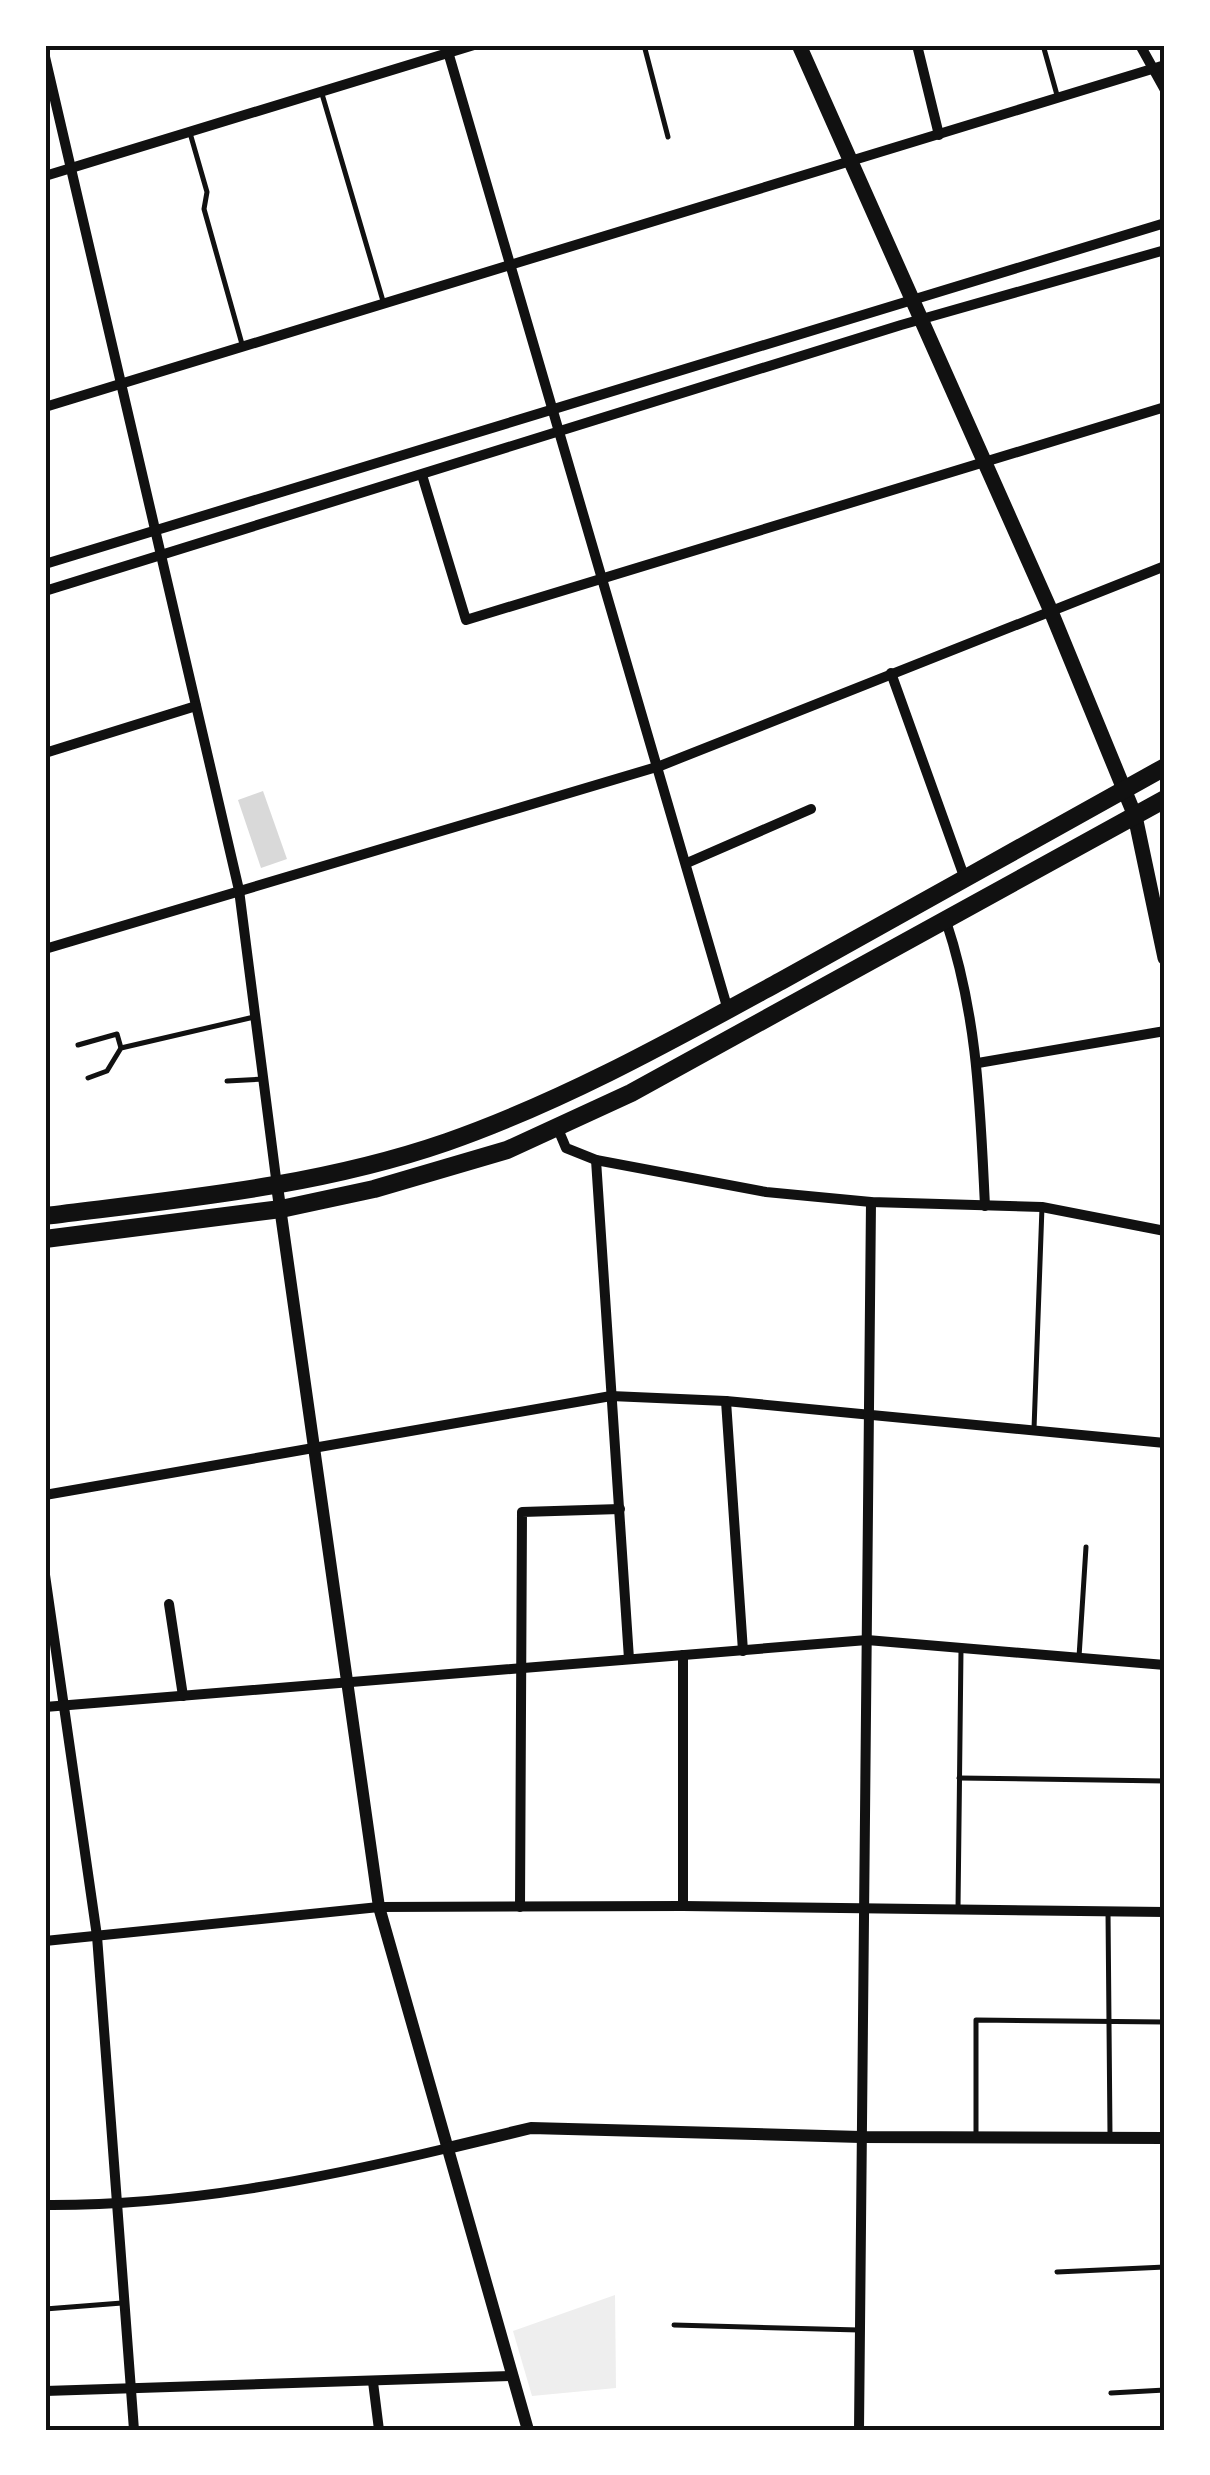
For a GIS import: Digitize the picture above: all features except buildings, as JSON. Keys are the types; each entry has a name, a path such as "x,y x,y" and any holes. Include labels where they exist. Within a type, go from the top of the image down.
{"main road":[{"path":"798,45 1050,610 1136,816 1165,958"},
{"path":"45,1216 277,1186 388,1160 495,1124 617,1068 728,1010 1165,767"},
{"path":"45,1239 281,1209 453,1168 558,1129 1165,799"}],"street":[{"path":"45,176 322,94 447,49 474,45"},
{"path":"917,45 940,135"},
{"path":"1140,45 1159,67 1165,90"},
{"path":"447,49 555,406 728,1010"},
{"path":"45,57 239,890 379,1907 528,2430"},
{"path":"45,407 1159,67"},
{"path":"45,564 1165,223"},
{"path":"45,591 919,320 1165,250"},
{"path":"422,475 466,620 1165,408"},
{"path":"45,949 660,766 1165,566"},
{"path":"891,673 965,880"},
{"path":"45,753 196,706"},
{"path":"687,863 810,809"},
{"path":"946,921 967,982 978,1063 985,1206"},
{"path":"978,1063 1165,1031"},
{"path":"558,1129 566,1148 596,1160 766,1192 871,1202 1042,1208 1165,1231"},
{"path":"596,1160 629,1659"},
{"path":"858,2430 871,1202"},
{"path":"45,1495 612,1396 726,1401 1165,1443"},
{"path":"726,1401 743,1651"},
{"path":"520,1907 522,1512 620,1509"},
{"path":"45,1576 97,1936 134,2430"},
{"path":"169,1604 182,1696"},
{"path":"45,1707 867,1640 1165,1665"},
{"path":"683,1655 683,1906"},
{"path":"45,1942 379,1907 1165,1912"},
{"path":"45,2205 119,2206 299,2184 531,2128 861,2137 1165,2138"},
{"path":"45,2391 513,2376"},
{"path":"372,2382 378,2430"}],"lane":[{"path":"644,45 668,137"},
{"path":"1043,45 1058,100"},
{"path":"322,94 383,304"},
{"path":"190,133 207,192 204,208 242,344"},
{"path":"88,1078 107,1071 121,1048 258,1016"},
{"path":"78,1046 116,1034 121,1048"},
{"path":"227,1081 265,1079"},
{"path":"1034,1430 1042,1208"},
{"path":"1079,1657 1086,1547"},
{"path":"958,1909 961,1647"},
{"path":"960,1778 1165,1781"},
{"path":"1108,1911 1110,2138"},
{"path":"976,2137 976,2020 1165,2022"},
{"path":"1057,2272 1165,2268"},
{"path":"45,2310 125,2302"},
{"path":"674,2325 859,2330"},
{"path":"1110,2393 1165,2390"}],"shaded area":[{"path":"263,791 287,859 261,868 238,800"},
{"path":"615,2295 616,2388 532,2396 513,2331"}]}
